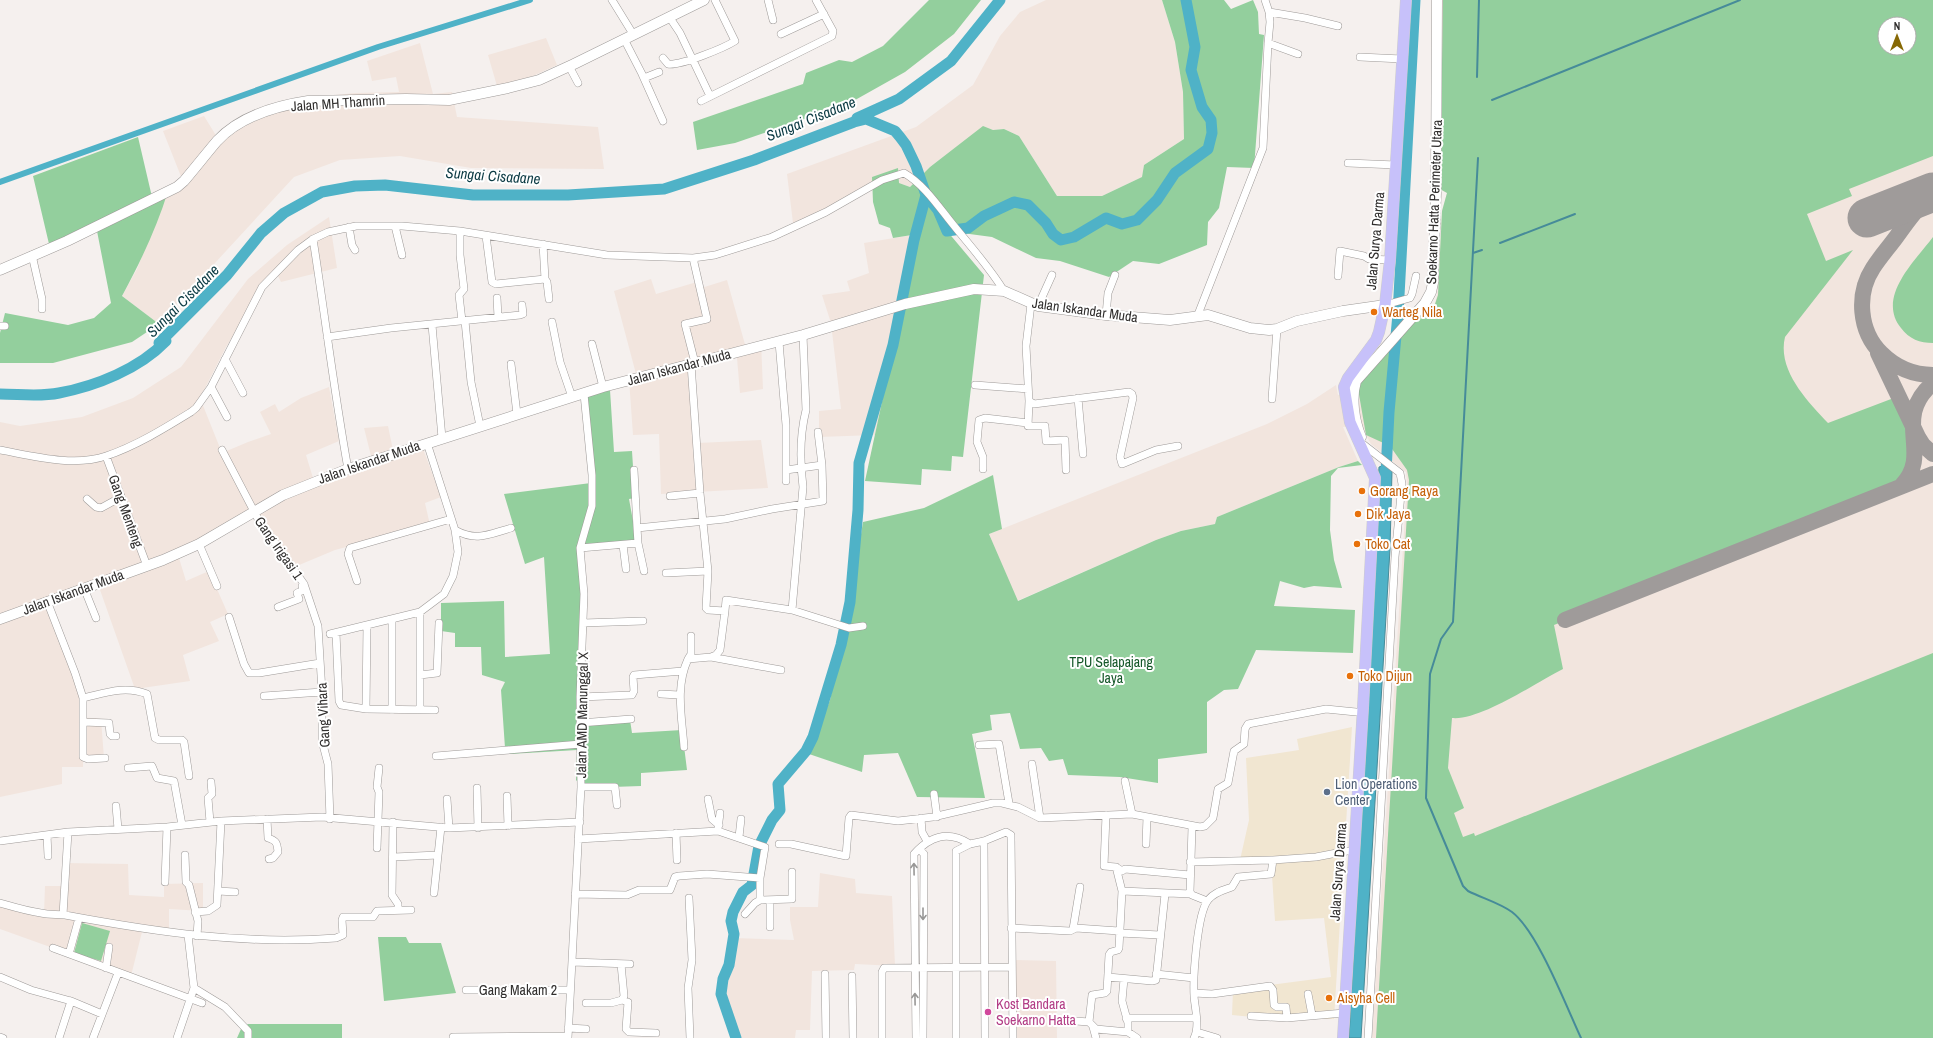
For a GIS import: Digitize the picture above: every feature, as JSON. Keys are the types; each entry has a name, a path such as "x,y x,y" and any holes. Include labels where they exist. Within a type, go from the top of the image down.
{"main road":[{"name":"Jalan Surya Darma","path":"1336,1038 1340,1013 1370,580 1375,478 1350,422 1344,387 1348,378 1378,336 1389,304 1390,260 1406,0"},
{"name":"Jalan Surya Darma","path":"1343,1038 1340,1013 1347,851 1353,781 1370,469"}],"street":[{"path":"612,0 633,34"},
{"name":"Jalan MH Thamrin","path":"0,270 74,237 177,187 218,140 244,120 261,113 293,104 308,102 406,99 450,100 508,88 539,80 633,34 670,18 704,0"},
{"path":"663,58 668,64 693,59 734,41 716,0"},
{"path":"768,0 773,20"},
{"path":"701,101 832,36 833,31 816,0"},
{"path":"1197,317 1263,148 1270,22 1269,12 1265,0"},
{"name":"Soekarno Hatta Perimeter Utara","path":"1370,469 1370,458 1358,430 1353,397 1354,388 1360,376 1386,346 1412,320 1429,298 1433,283 1436,192 1437,0"},
{"path":"1269,12 1305,18 1338,26"},
{"path":"781,34 824,14"},
{"path":"670,18 693,59 710,96"},
{"path":"624,39 644,78 663,121"},
{"path":"1268,43 1298,54"},
{"path":"1360,58 1402,59"},
{"path":"569,66 578,83"},
{"path":"644,78 660,72"},
{"path":"1348,163 1396,165"},
{"path":"0,450 70,460 106,456 144,438 193,410 211,387 262,287 298,250 313,239 328,232 349,227 395,226 460,231 607,255 693,258 715,255 772,237 826,212 882,180 904,173 920,186 936,203 994,275 1004,291"},
{"path":"395,226 402,255"},
{"path":"349,227 352,244 355,250"},
{"path":"460,231 460,255 464,289 459,295 464,321 471,382 480,426"},
{"path":"486,236 490,278 493,283 545,278"},
{"path":"313,239 336,403 348,468"},
{"path":"543,244 545,278 550,299"},
{"path":"1338,276 1340,252 1364,256 1369,259 1390,260"},
{"path":"32,255 42,299 42,309"},
{"path":"693,258 707,319 686,324 693,363 702,523 708,571 706,609 725,611"},
{"path":"1052,275 1034,305 1026,346 1029,401 1028,422 1029,427 1046,426 1046,441 1065,440 1066,470"},
{"path":"1106,315 1108,293 1114,275"},
{"path":"1389,304 1410,298 1416,276"},
{"name":"Jalan Iskandar Muda","path":"0,619 147,566 199,544 283,495 348,468 603,387 779,342 900,306 974,288 1004,291 1034,305 1106,315 1170,320 1208,315 1250,328 1269,330 1297,321 1343,311 1389,304"},
{"path":"497,298 498,317"},
{"path":"327,337 391,328 522,315 522,305"},
{"path":"552,322 560,362 572,396"},
{"path":"432,325 442,438"},
{"path":"1272,399 1277,328"},
{"path":"792,610 803,487 801,469 804,418 806,410 803,335"},
{"path":"779,342 786,425 786,481"},
{"path":"592,344 603,387"},
{"path":"225,359 243,393"},
{"path":"511,364 517,414"},
{"path":"975,385 1028,389"},
{"path":"211,387 226,418"},
{"path":"1029,401 1034,404 1129,392 1132,394 1133,398 1120,457 1122,464 1156,450 1178,446"},
{"name":"Jalan AMD Manunggal X","path":"568,1037 581,787 580,697 584,594 580,548 592,506 592,474 584,394"},
{"path":"1078,398 1082,454"},
{"path":"983,469 983,458 977,442 979,420 985,418 1028,422"},
{"path":"637,528 702,523 823,501 822,465 818,432"},
{"path":"427,443 455,530 458,552 453,576 444,594 420,612 333,633 339,703 341,706 366,709 435,710"},
{"path":"1364,445 1400,472 1402,484 1395,557 1368,1038"},
{"name":"Gang Irigasi 1","path":"222,450 250,514 303,585 320,635"},
{"name":"Gang Menteng","path":"106,456 147,566"},
{"path":"786,470 822,465"},
{"path":"634,470 638,543 644,571"},
{"path":"670,496 700,493"},
{"path":"87,499 96,507 101,508 121,497"},
{"path":"357,581 348,554 350,548 451,519"},
{"path":"455,530 465,535 476,537 511,528"},
{"path":"580,548 638,543"},
{"path":"199,544 217,586"},
{"path":"623,545 626,569"},
{"path":"666,573 708,571"},
{"path":"278,607 299,599 297,593 303,590 303,585"},
{"path":"84,588 96,618"},
{"path":"711,657 716,655 720,650 726,600 792,610 849,628 863,626"},
{"path":"47,601 76,673 83,698 83,757 88,759 105,758"},
{"path":"420,612 420,710"},
{"path":"229,616 244,664 249,673 259,674 319,663"},
{"path":"392,619 392,710"},
{"path":"583,623 643,621"},
{"path":"420,675 437,673 439,623"},
{"path":"366,709 367,625"},
{"name":"Gang Vihara","path":"320,635 319,663 322,692 322,741 328,764 326,818"},
{"path":"684,747 679,695 683,671 691,654 691,636"},
{"path":"688,659 711,657 781,670"},
{"path":"580,697 632,695 634,691 634,675 683,671"},
{"path":"83,698 124,689 147,694 155,738 159,740 182,740 184,742 189,776"},
{"path":"264,696 322,692"},
{"path":"661,694 679,695"},
{"path":"779,844 791,844 846,856 849,818 851,815 898,821 937,817 993,803 1009,803 1040,818 1132,814 1192,827 1205,826 1213,818 1218,791 1228,783 1234,750 1244,744 1245,729 1248,724 1326,709 1356,712"},
{"path":"580,723 631,719"},
{"path":"83,722 109,722 110,734 116,736"},
{"path":"436,756 581,744"},
{"path":"979,745 999,744 1009,803"},
{"path":"1032,764 1040,818"},
{"path":"128,768 152,766 157,778 174,781 176,783 182,825"},
{"path":"377,848 379,792 377,787 379,768"},
{"path":"1125,781 1132,814"},
{"path":"210,822 208,798 212,794 211,782"},
{"path":"581,787 615,787 617,805"},
{"path":"477,788 478,828"},
{"path":"934,794 937,817"},
{"path":"507,796 508,826"},
{"path":"434,893 438,856 445,828 447,799"},
{"path":"708,799 712,819 718,828"},
{"path":"116,806 118,830"},
{"path":"718,828 720,813"},
{"path":"1106,815 1104,866 1116,867 1122,871 1125,869 1190,875"},
{"path":"1146,844 1147,817"},
{"path":"0,841 68,832 167,827 221,821 267,819 326,818 393,822 445,828 478,828 580,822"},
{"path":"921,818 922,832 927,841"},
{"path":"267,819 268,838 275,839 277,842 278,852 273,858 269,859"},
{"path":"739,837 741,819"},
{"path":"196,912 208,911 217,905 221,821"},
{"path":"393,822 394,857 392,895 398,904 398,910"},
{"path":"165,882 167,827"},
{"path":"1191,894 1190,862 1192,827"},
{"path":"578,839 676,833 718,828 764,846 756,878 760,900"},
{"path":"63,915 68,832"},
{"path":"956,1038 955,854 957,850 970,844 984,841 1006,832 1011,835 1012,1038"},
{"path":"676,833 677,860"},
{"path":"47,835 48,856"},
{"path":"916,1038 914,854 927,841 936,837 959,838 970,844"},
{"path":"984,841 985,1038"},
{"path":"919,849 924,854 923,1038"},
{"path":"1190,862 1273,860 1316,856 1347,851"},
{"path":"185,855 186,882 190,885 196,912 198,923 197,936"},
{"path":"394,857 438,856"},
{"path":"1217,1038 1196,1035 1194,978 1198,935 1207,901 1215,894 1232,887 1238,877 1271,874 1273,860"},
{"path":"1096,1038 1091,1025 1092,995 1106,993 1109,955 1111,952 1119,950 1122,891 1116,867"},
{"path":"745,914 755,903 760,900 792,899 792,872"},
{"path":"575,894 627,895 640,890 670,890 675,877 679,876 707,874 756,878"},
{"path":"1073,929 1080,887"},
{"path":"218,891 235,892"},
{"path":"1122,891 1191,894 1207,901"},
{"path":"1108,977 1154,981 1165,894"},
{"path":"689,898 692,960 688,988 690,1038"},
{"path":"770,900 770,927"},
{"path":"0,903 43,914 63,915 128,927 197,936 256,940 337,938 343,935 343,918 373,917 377,911 411,910"},
{"path":"70,954 79,918"},
{"path":"1011,928 1070,931 1073,929 1160,935"},
{"path":"177,1038 194,988 188,935"},
{"path":"106,968 109,947"},
{"path":"53,948 190,1000 202,1003"},
{"path":"572,962 630,964"},
{"path":"621,964 624,996 622,1000"},
{"path":"882,1038 882,969 1011,967"},
{"path":"93,1038 118,972"},
{"path":"825,974 826,1038"},
{"path":"1156,974 1194,978"},
{"path":"852,976 853,1038"},
{"path":"0,977 31,990 71,1001 102,1014"},
{"path":"1124,979 1122,998 1128,1032"},
{"path":"1194,993 1212,994 1270,986 1273,990 1274,1005 1277,1007 1286,1007 1287,1018"},
{"path":"194,988 225,1007 248,1031 248,1038"},
{"name":"Gang Makam 2","path":"466,990 570,990"},
{"path":"1308,994 1312,1015"},
{"path":"586,1003 611,1003 622,1000 628,1002 626,1029 629,1032 648,1036 656,1033"},
{"path":"58,1038 71,1001"},
{"path":"1252,1016 1287,1018 1340,1013"},
{"path":"1126,1018 1196,1018"},
{"path":"1062,1020 1128,1032 1137,1038"},
{"path":"568,1028 586,1029"},
{"path":"453,1037 568,1037"}],"shaded area":[{"path":"1046,0 1162,0 1175,42 1183,92 1184,139 1144,165 1142,177 1102,196 1057,196 1019,136 1004,129 993,130 983,127 930,167 910,187 899,183 898,168 872,188 793,223 787,174 916,127 973,85 1000,36 1020,12"},
{"path":"1441,0 1933,0 1933,1038 1372,1038 1407,484 1406,472 1371,444 1362,425 1343,427 1358,461 1339,467 1217,517 1215,524 1181,531 1156,540 1017,601 989,534 1267,424 1307,404 1336,385 1338,395 1348,393 1428,307 1434,307 1437,295 1442,211 1447,193 1439,189"},
{"path":"546,38 557,65 533,76 497,86 488,55"},
{"path":"420,43 433,94 452,92 457,117 598,127 604,169 471,168 400,156 340,160 294,177 159,324 122,296 137,269 168,191 182,179 163,131 204,116 217,137 242,117 286,100 355,93 399,92 396,77 372,81 367,61"},
{"path":"329,217 337,268 281,282 277,274 262,289 226,347 200,398 222,453 271,434 260,412 275,404 279,412 301,398 329,387 339,441 306,455 313,478 371,456 364,428 388,426 394,455 422,446 441,497 425,503 430,525 335,550 292,568 255,517 179,558 186,581 209,571 228,614 210,622 219,641 183,655 190,681 135,689 99,587 51,604 82,697 81,717 101,719 104,758 83,757 83,767 62,767 62,784 0,797 0,422 20,426 82,417 133,398 181,367 248,279 287,245"},
{"path":"918,234 875,435 819,437 819,411 841,409 831,323 822,295 850,291 847,281 869,273 864,243"},
{"path":"651,279 656,294 697,282 698,289 727,280 746,348 761,342 763,389 740,393 737,358 694,368 698,443 761,440 768,488 661,494 659,434 633,435 629,379 636,374 614,291"},
{"path":"1352,727 1334,1019 1273,1019 1232,1015 1233,990 1331,977 1324,918 1275,921 1271,860 1240,860 1249,820 1246,758 1299,750 1297,739"},
{"path":"65,863 128,864 129,895 164,897 164,884 203,883 203,911 169,909 169,935 142,932 131,976 0,929 0,905 44,914 45,886 65,886"},
{"path":"820,873 855,879 856,893 892,896 895,966 855,964 854,970 812,971 810,1030 796,1030 795,1038 733,1038 722,995 733,963 734,938 794,940 790,920 790,907 818,907"},
{"path":"1012,960 1056,961 1057,1038 1014,1038"}],"green space":[{"path":"929,0 981,0 954,34 905,72 848,104 735,143 697,150 693,122 803,84 806,73 839,60 852,62 883,46"},
{"path":"1162,0 1224,0 1231,9 1253,0 1258,12 1259,34 1264,35 1254,168 1227,167 1219,208 1208,222 1207,245 1159,264 1133,261 1109,277 1060,261 1036,258 992,237 947,231 984,275 963,457 952,456 951,471 922,469 921,485 865,481 918,234 893,238 890,228 879,224 873,202 872,177 898,168 899,183 910,187 930,167 983,126 993,130 1004,129 1019,136 1057,196 1102,196 1142,177 1144,165 1184,139 1183,92 1175,42"},
{"path":"1443,0 1933,0 1933,156 1849,189 1852,196 1807,214 1826,261 1853,250 1785,337 1784,349 1785,361 1796,384 1811,405 1828,423 1899,396 1915,434 1917,458 1914,469 1907,479 1895,489 1554,625 1563,669 1493,707 1464,717 1452,718 1448,768 1464,808 1454,813 1463,837 1474,833 1475,836 1933,653 1933,1038 1376,1038 1409,480 1407,470 1390,446 1366,435 1357,383 1428,307 1434,307 1438,295 1442,211 1447,193 1440,189"},
{"path":"138,137 152,197 168,191 148,245 122,296 159,324 132,342 53,363 0,363 0,333 5,313 68,325 94,318 111,303 97,231 49,244 33,176"},
{"path":"1933,237 1933,343 1915,340 1904,332 1894,316 1893,304 1895,292 1908,268"},
{"path":"610,390 614,452 632,451 635,498 629,499 637,543 583,548 587,602 583,722 630,720 632,733 682,730 687,770 641,773 641,786 583,788 576,780 577,750 510,754 505,748 501,690 505,682 482,675 481,647 455,647 455,633 441,631 441,603 504,601 505,657 550,654 544,557 525,564 504,494 591,483 584,397"},
{"name":"TPU Selapajang Jaya","path":"1358,461 1362,465 1338,468 1331,476 1330,530 1334,560 1342,588 1314,586 1304,588 1280,581 1274,606 1355,610 1353,653 1256,650 1238,689 1224,690 1207,702 1207,753 1158,759 1158,783 1120,777 1068,775 1063,759 1049,761 1041,748 1020,749 1010,713 990,715 992,730 972,734 985,798 917,797 898,753 864,755 862,772 809,754 830,700 849,608 863,522 924,508 993,475 1002,529 989,534 1018,601 1156,540 1181,531 1215,524 1217,517 1339,467"},
{"path":"82,923 110,931 101,961 74,953"},
{"path":"378,937 406,937 409,943 441,943 456,993 384,1001"},
{"path":"248,1024 342,1024 342,1038 237,1038 241,1029"}],"water":[{"path":"1386,465 1392,471 1390,549 1361,1038 1349,1038 1379,467"}],"waterway":[{"path":"0,182 378,47 530,0"},
{"name":"Sungai Cisadane","path":"857,118 899,99 951,61 1000,0"},
{"name":"Sungai Cisadane","path":"159,343 227,275 261,233 284,213 322,192 355,186 385,185 473,195 568,195 664,189 754,160 854,122 866,119 895,131 906,145 916,166 926,195 938,210 947,231 968,228 984,216 1014,202 1028,205 1046,223 1053,234 1061,240 1074,237 1106,218 1122,224 1137,220 1157,200 1175,173 1208,149 1212,133 1211,120 1202,107 1191,70 1195,47 1186,0"},
{"path":"1386,472 1389,412 1398,314 1415,0"},
{"path":"1477,77 1479,0"},
{"path":"1492,100 1740,0"},
{"path":"1478,158 1453,622 1441,639 1430,674 1426,798 1463,886 1468,891 1496,903 1512,912 1522,922 1532,936 1551,970 1581,1038"},
{"path":"736,1038 721,994 723,979 729,965 734,934 731,921 733,912 743,892 752,885 759,846 772,820 780,810 778,784 806,751 813,737 841,645 850,602 858,510 859,463 893,345 914,240 926,195"},
{"path":"1500,243 1575,214"},
{"path":"1473,253 1482,250"},
{"name":"Sungai Cisadane","path":"0,394 52,394 88,386 130,368 143,360 166,341"}],"taxiway":[{"path":"1933,195 1913,214 1873,268 1864,289 1862,301 1862,312 1868,334 1881,353 1898,366 1911,372 1933,375"},
{"path":"1878,353 1918,437 1923,445 1933,454"},
{"path":"1902,485 1911,473 1914,461 1913,423 1915,410 1921,396 1933,383"},
{"path":"1565,620 1933,474"}],"runway":[{"path":"1867,218 1933,192"}],"place":[{"name":"Warteg Nila","path":"1374,312"},
{"name":"Gorang Raya","path":"1362,491"},
{"name":"Dik Jaya","path":"1358,514"},
{"name":"Toko Cat","path":"1357,544"},
{"name":"Toko Dijun","path":"1350,676"},
{"name":"Lion Operations Center","path":"1327,792"},
{"name":"Aisyha Cell","path":"1329,998"},
{"name":"Kost Bandara Soekarno Hatta","path":"988,1012"}]}
